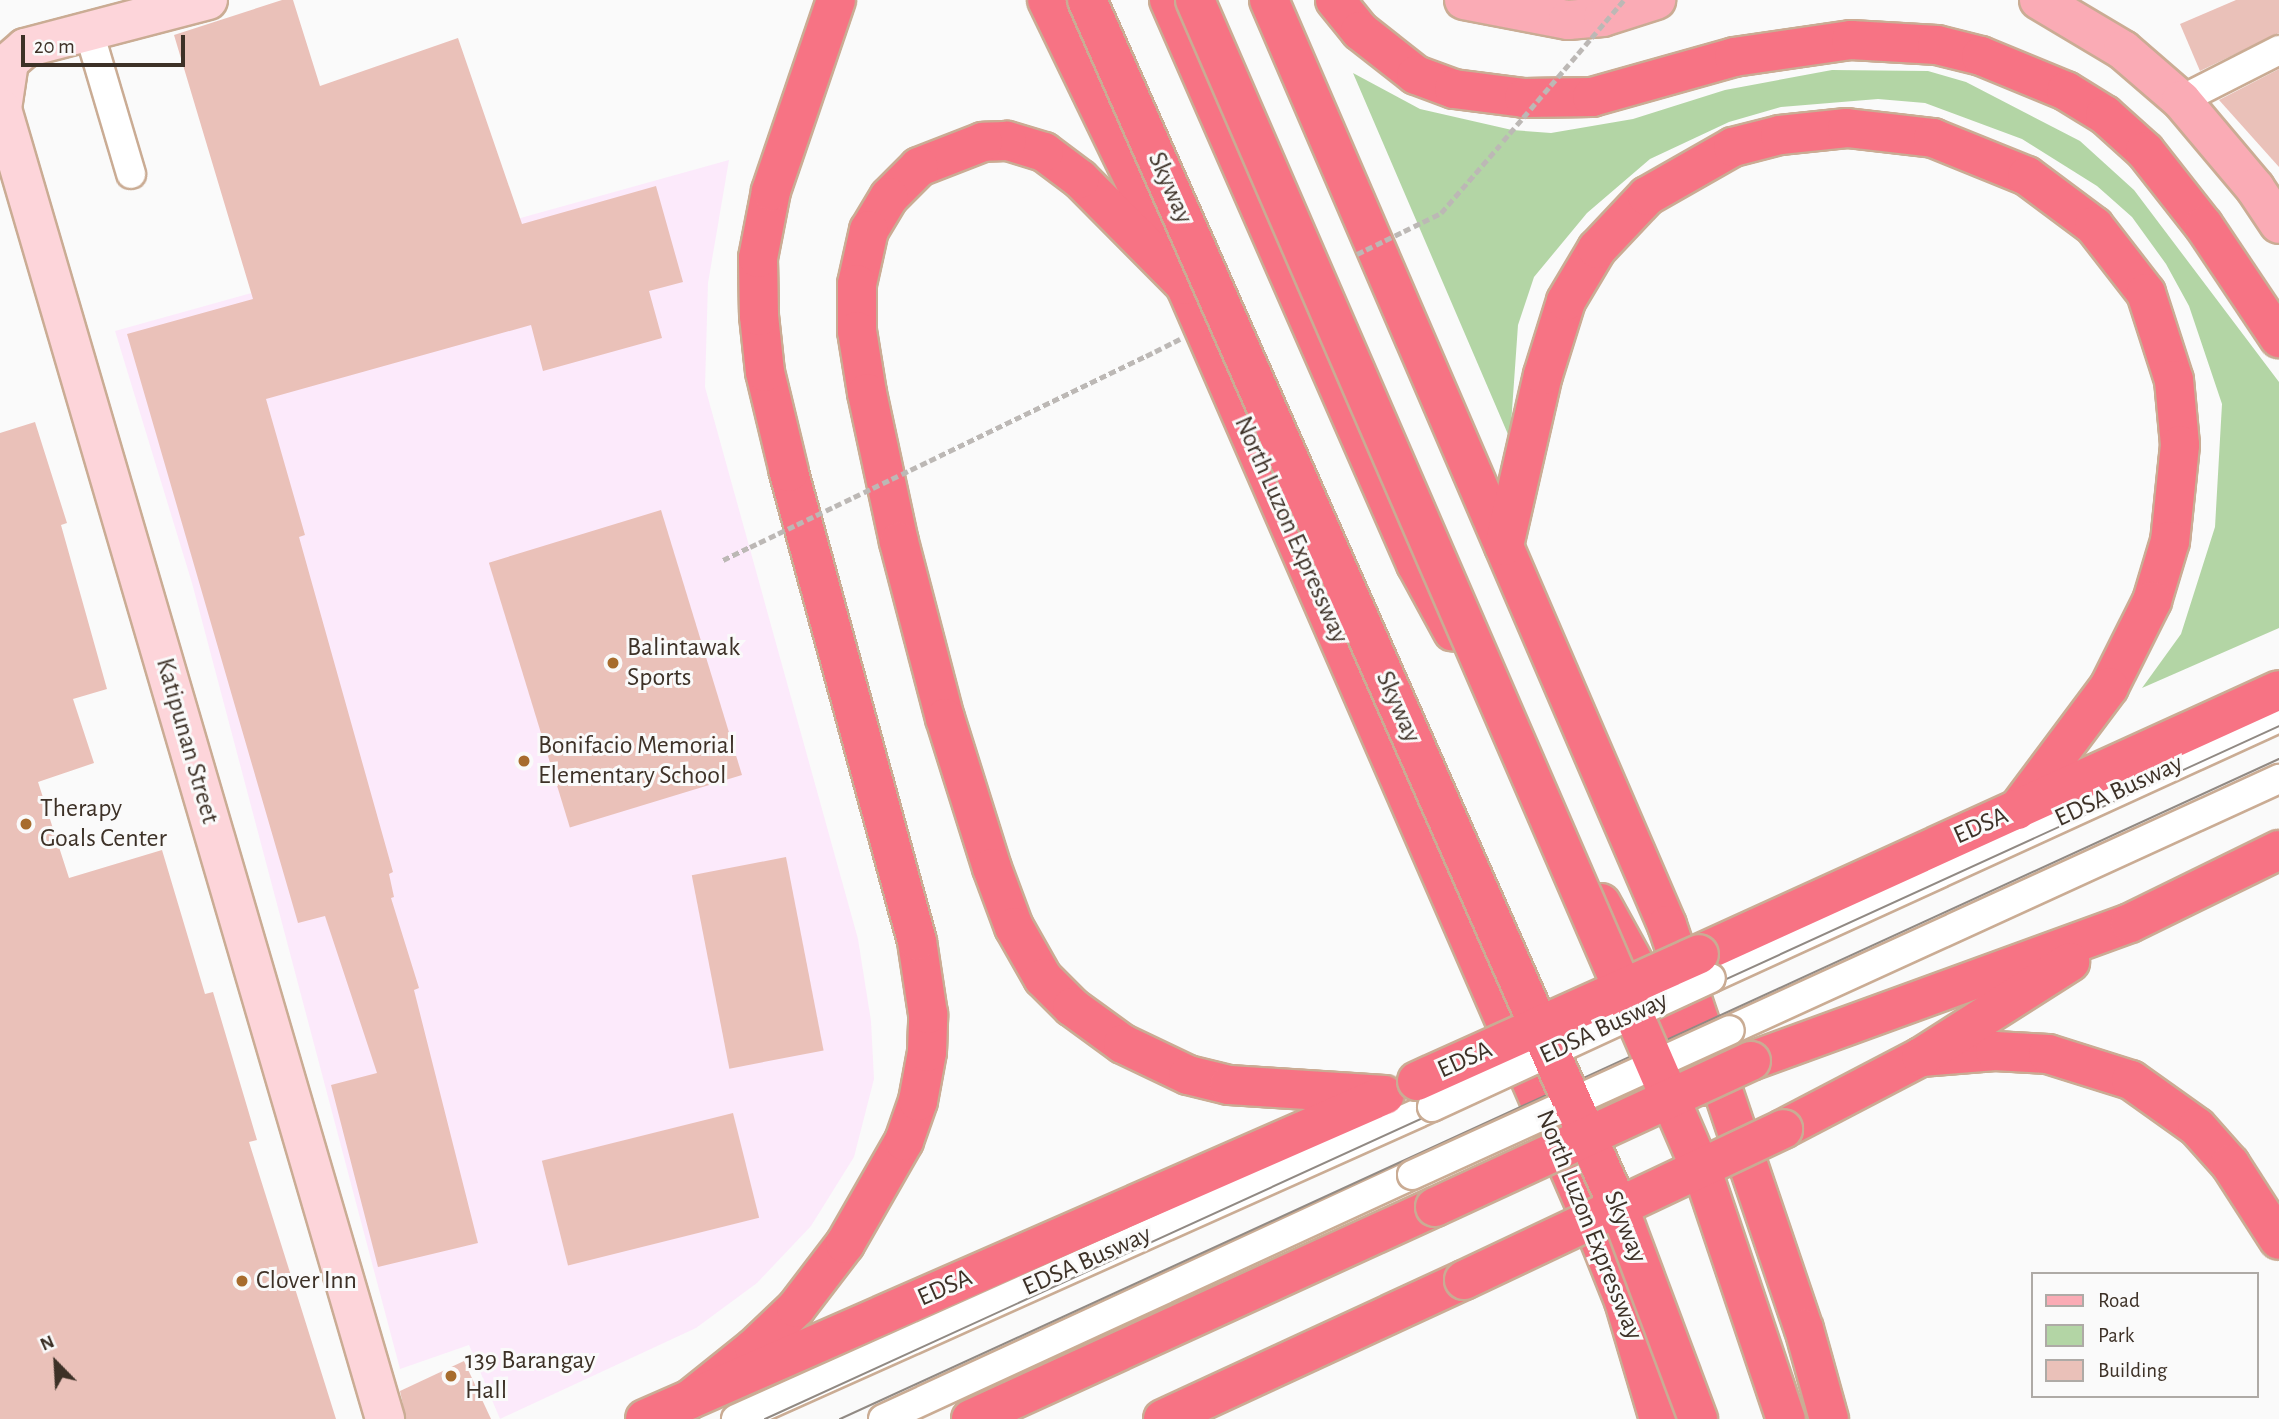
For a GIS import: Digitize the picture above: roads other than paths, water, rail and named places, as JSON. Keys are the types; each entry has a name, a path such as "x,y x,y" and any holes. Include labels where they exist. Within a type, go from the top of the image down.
{"highway":[{"path":"689,1400 754,1348 796,1308 845,1244 904,1141 918,1101 927,1052 928,1014 917,941 789,472 765,372 759,316 758,258 771,191 836,0"},
{"name":"North Luzon Expressway","path":"1046,0 1185,285 1592,1221 1624,1301 1659,1419"},
{"name":"Skyway","path":"1087,0 1621,1213 1698,1419"},
{"path":"1169,0 1416,564 1750,1174"},
{"path":"1195,0 1705,1179 1786,1419"},
{"path":"1269,0 1667,925 1804,1329 1829,1419"},
{"path":"1335,0 1360,31 1416,75 1454,89 1524,98 1592,97 1734,57 1851,40 1937,44 1981,55 2066,91 2105,115 2145,151 2204,226 2279,338"},
{"path":"1504,546 1543,375 1566,301 1597,249 1647,196 1733,147 1780,135 1847,128 1933,138 2027,176 2094,226 2146,293 2174,380 2180,445 2170,541 2152,601 2109,687 2017,810"},
{"path":"1185,285 1063,163 1026,145 983,142 958,149 919,167 904,181 869,230 860,260 856,308 867,393 899,542 945,718 1013,927 1043,978 1072,1007 1123,1044 1188,1075 1229,1085 1411,1094"},
{"name":"EDSA","path":"645,1419 1411,1094 1705,966 2017,810 2279,690"},
{"path":"971,1419 1751,1061 2130,923 2279,850"},
{"path":"1163,1419 1783,1129 1921,1057 2130,923"},
{"path":"1921,1057 1995,1051 2048,1054 2130,1080 2197,1127 2230,1164 2279,1240"}],"main road":[{"path":"1464,0 1568,20 1603,17 1656,0"},
{"path":"2039,0 2123,50 2181,100 2279,224"}],"street":[{"path":"4,59 25,48 208,0"},
{"name":"Katipunan Street","path":"4,59 2,109 385,1419"}],"lane":[{"path":"89,32 131,174"},
{"path":"2181,100 2279,50"},
{"name":"EDSA Busway","path":"1705,966 2279,718"},
{"name":"EDSA Busway","path":"883,1419 2279,779"},
{"name":"EDSA Busway","path":"736,1419 1411,1094"}],"tram line":[{"path":"765,1419 2279,726"},
{"path":"840,1419 2279,759"}],"place":[{"name":"Balintawak Sports","path":"613,663"},
{"name":"Bonifacio Memorial Elementary School","path":"524,761"},
{"name":"Therapy Goals Center","path":"26,824"},
{"name":"Clover Inn","path":"242,1281"},
{"name":"139 Barangay Hall","path":"451,1376"}]}
